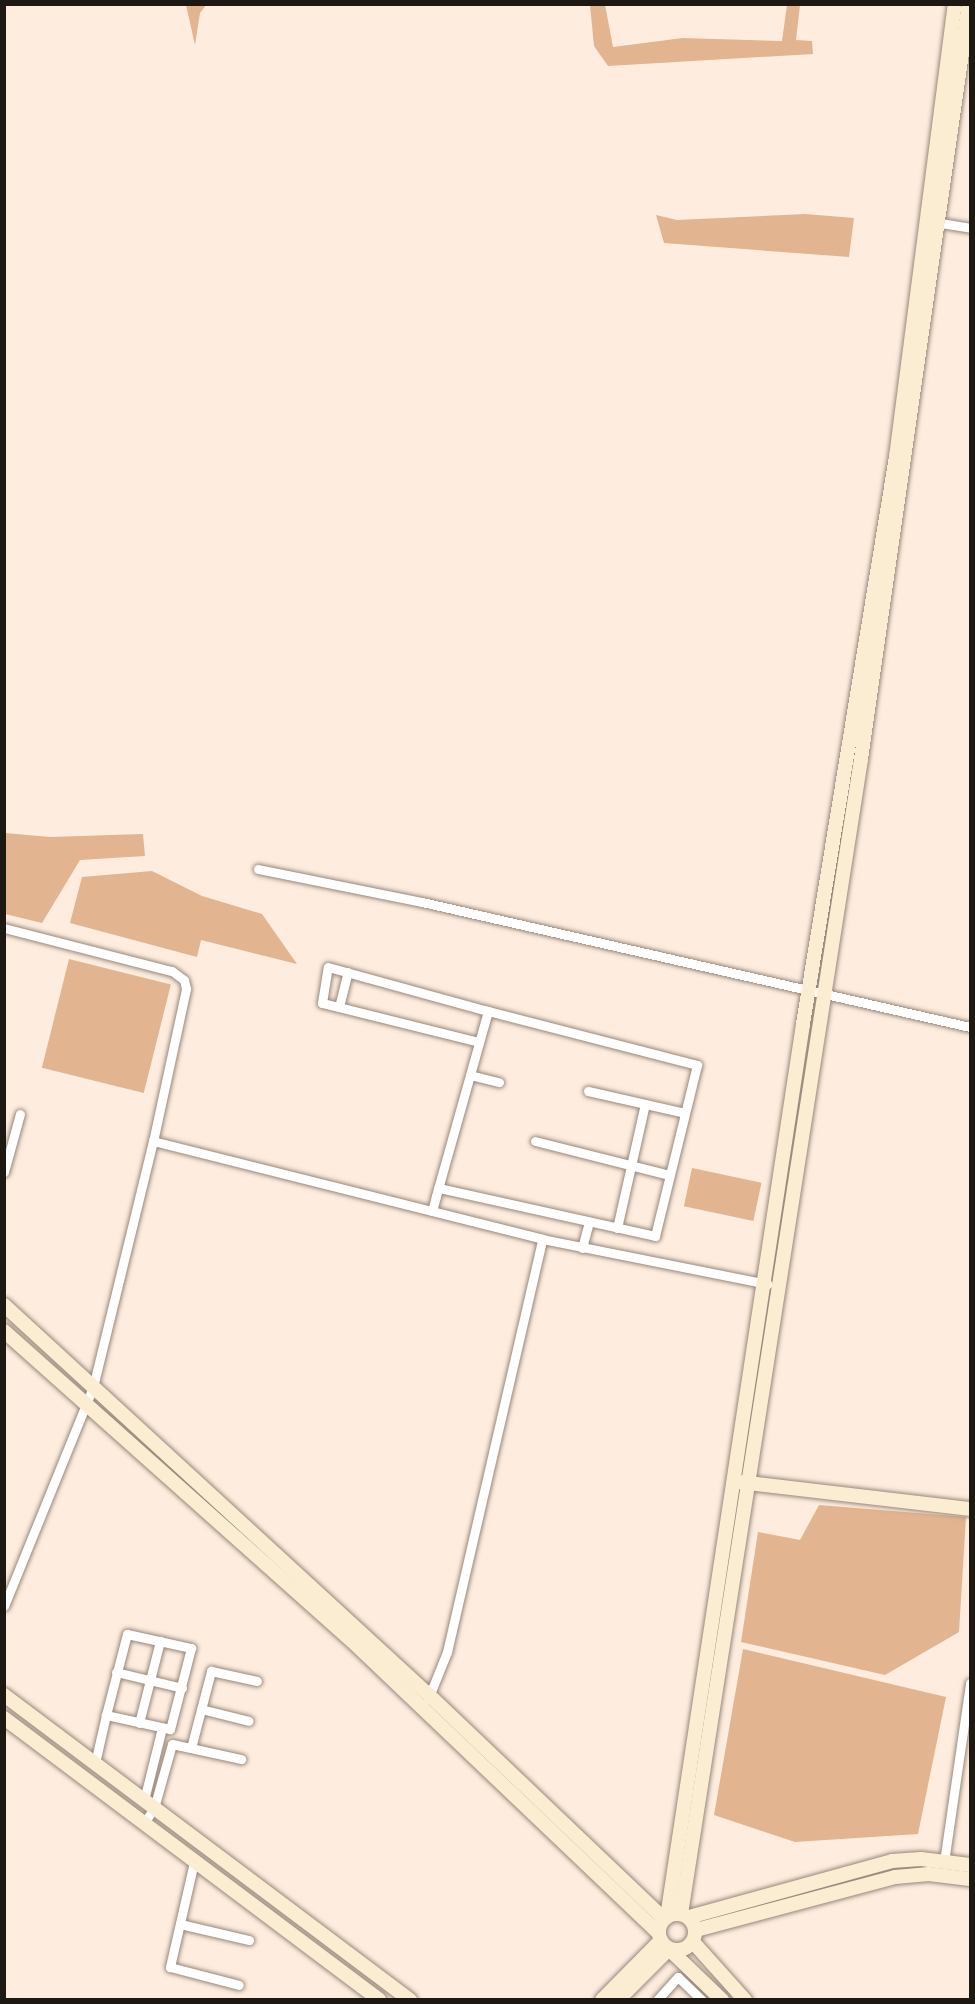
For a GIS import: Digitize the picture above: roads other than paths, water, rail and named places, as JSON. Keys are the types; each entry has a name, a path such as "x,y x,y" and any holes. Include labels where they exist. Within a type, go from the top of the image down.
{"street":[{"path":"618,2000 663,1941 676,1917 748,1483 824,995 934,222 955,4"},
{"path":"676,1917 733,1482 763,1283 969,4"},
{"path":"934,222 970,228"},
{"path":"258,869 422,902 970,1027"},
{"path":"4,928 172,971 184,980 186,989 153,1141 93,1388 84,1402 4,1606"},
{"path":"438,1188 655,1236 697,1065 328,967 322,1003 479,1042"},
{"path":"339,1008 348,972"},
{"path":"432,1211 488,1011"},
{"path":"470,1075 499,1083"},
{"path":"588,1091 685,1113"},
{"path":"617,1228 645,1104"},
{"path":"4,1172 20,1114"},
{"path":"153,1141 542,1239 779,1286"},
{"path":"535,1141 669,1175"},
{"path":"582,1248 589,1222"},
{"path":"423,1709 447,1652 542,1239"},
{"path":"4,1305 430,1696 676,1917 745,2000"},
{"path":"4,1331 423,1709 663,1941 716,1997"},
{"path":"733,1482 970,1509"},
{"path":"95,1764 106,1715 116,1672 127,1634 191,1648 173,1725 162,1728 106,1715"},
{"path":"139,1723 160,1641"},
{"path":"191,1748 211,1671 257,1681"},
{"path":"116,1672 182,1688"},
{"path":"944,1862 970,1683"},
{"path":"4,1695 410,2000"},
{"path":"201,1709 249,1721"},
{"path":"4,1718 379,2000"},
{"path":"30,1737 41,1722"},
{"path":"144,1823 162,1728"},
{"path":"149,1804 171,1745 241,1759"},
{"path":"676,1917 892,1861 970,1865"},
{"path":"194,1863 172,1970 239,1985"},
{"path":"663,1941 683,1950 694,1936 896,1877 929,1874 970,1879"},
{"path":"180,1924 249,1940"},
{"path":"602,2000 663,1941"},
{"path":"657,2000 678,1977 702,2000"}]}
